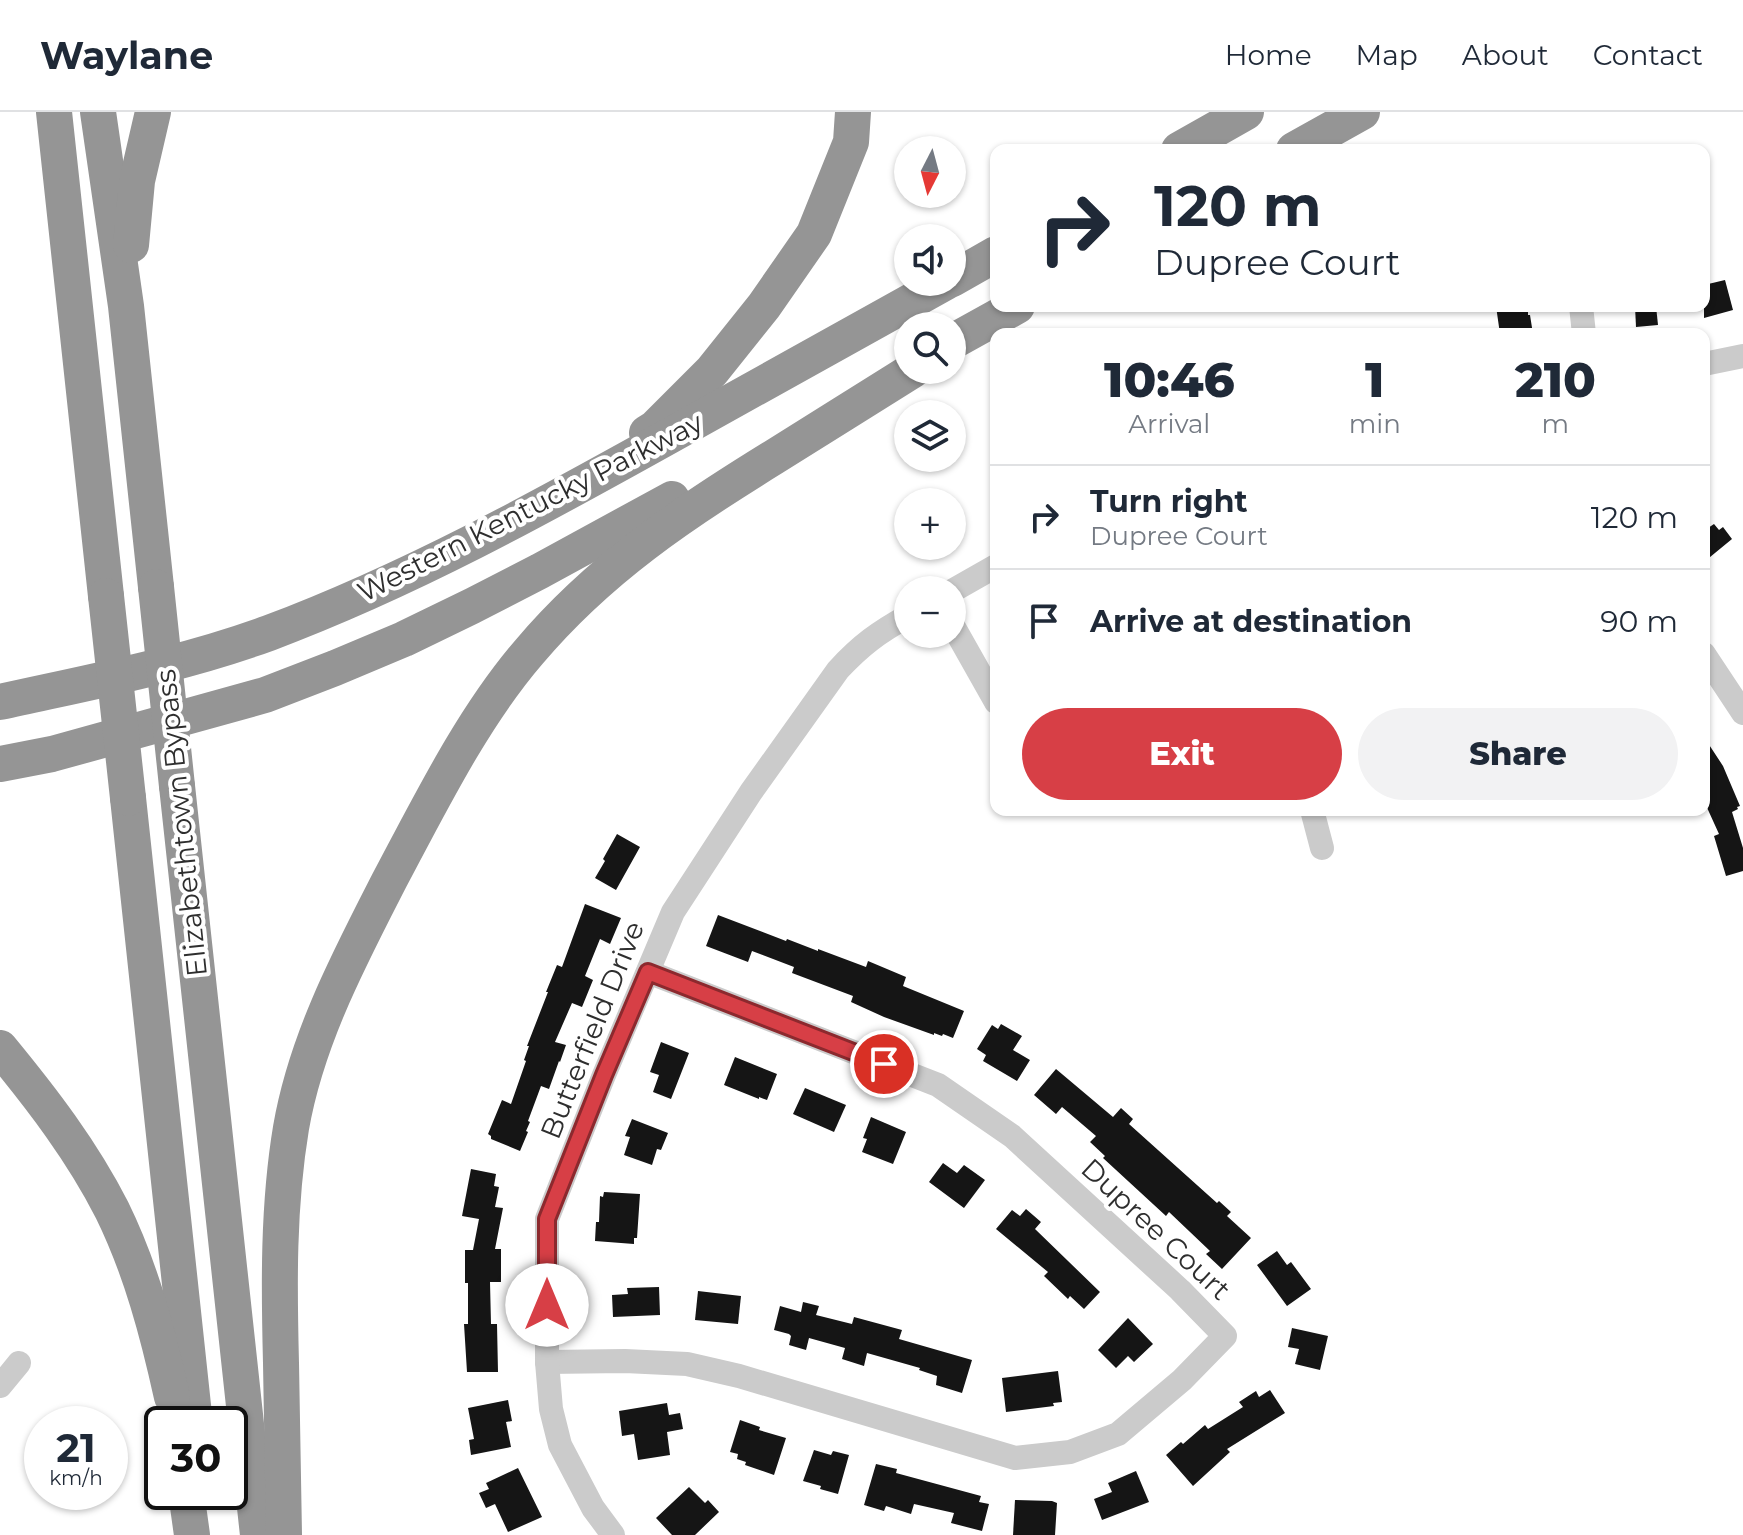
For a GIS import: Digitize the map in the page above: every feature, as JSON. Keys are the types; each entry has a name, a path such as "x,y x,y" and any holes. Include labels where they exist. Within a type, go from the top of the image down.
{"highway":[{"name":"Elizabethtown Bypass","path":"54,112 193,1406"},
{"name":"Elizabethtown Bypass","path":"98,112 126,306 258,1535"},
{"path":"126,306 137,181 153,112"},
{"path":"531,512 655,428 721,360 764,306 814,234 851,142 853,112"},
{"path":"1190,144 1246,112"},
{"path":"1305,144 1362,112"},
{"path":"966,271 990,257"},
{"name":"Western Kentucky Parkway","path":"0,702 194,658 267,633 408,575 531,512 921,296"},
{"path":"966,336 1006,312"},
{"name":"Western Kentucky Parkway","path":"0,764 52,754 265,695 404,639 540,571 894,375"},
{"path":"284,1535 279,1253 283,1188 292,1125 308,1062 330,1001 358,940 421,822 488,707 527,654 570,606 617,563 668,525 894,382"},
{"path":"0,1048 40,1096 79,1152 112,1210 139,1273 159,1337 172,1406"},
{"path":"189,1510 192,1535"},
{"path":"205,1510 207,1535"}],"street":[{"path":"1710,363 1743,356"},
{"path":"966,583 990,569"},
{"name":"Butterfield Drive","path":"613,1535 593,1508 560,1445 551,1409 547,1362 547,1219 673,912 751,792 838,670 854,652 894,624"},
{"path":"966,648 990,691"},
{"path":"1710,663 1743,713"},
{"path":"1314,816 1322,848"},
{"name":"Dupree Court","path":"547,1362 687,1364 739,1376 1015,1458 1070,1452 1118,1434 1182,1380 1225,1336 1180,1290 1012,1136 938,1085 648,972"},
{"path":"0,1386 19,1363"}],"building":[{"path":"1725,280 1733,310 1704,318 1704,312 1710,312 1710,284"},
{"path":"1497,312 1528,312 1530,315 1532,328 1499,328"},
{"path":"1635,312 1657,312 1658,325 1636,327"},
{"path":"1714,524 1719,530 1723,527 1732,539 1710,557 1710,527"},
{"path":"1710,746 1723,766 1740,806 1732,812 1743,848 1743,871 1726,876 1714,836 1719,834 1710,814"},
{"path":"617,834 640,847 616,890 595,878"},
{"path":"585,904 621,918 610,944 600,939 585,976 593,980 582,1007 572,1003 555,1042 566,1045 549,1089 541,1086 520,1151 491,1139 488,1134 502,1100 511,1104 546,992 557,965 562,967"},
{"path":"718,915 786,941 866,967 868,961 906,977 903,986 964,1011 953,1038 934,1035 884,1017 851,1002 853,996 792,973 794,967 752,951 748,962 706,946"},
{"path":"1001,1024 1022,1036 1013,1050 1030,1060 1017,1081 983,1061 986,1055 977,1049 992,1025 998,1029"},
{"path":"661,1042 689,1053 671,1099 653,1092 659,1075 650,1072"},
{"path":"735,1057 777,1074 767,1100 724,1085"},
{"path":"1056,1069 1113,1117 1121,1108 1133,1119 1129,1124 1231,1212 1227,1216 1251,1238 1222,1269 1206,1254 1210,1251 1169,1212 1166,1216 1103,1158 1105,1156 1090,1142 1096,1136 1062,1107 1056,1114 1034,1095"},
{"path":"805,1088 846,1105 834,1132 793,1114"},
{"path":"871,1117 906,1132 893,1164 862,1152 867,1139 863,1138"},
{"path":"632,1119 668,1133 661,1150 657,1149 652,1165 624,1155 630,1137 625,1136"},
{"path":"943,1163 957,1173 964,1165 985,1180 964,1208 929,1182"},
{"path":"471,1169 496,1174 494,1186 499,1187 495,1207 503,1208 495,1249 501,1249 501,1282 490,1282 491,1324 497,1324 498,1372 467,1372 464,1324 468,1324 468,1283 465,1283 465,1250 473,1250 479,1219 462,1216"},
{"path":"604,1192 640,1194 634,1244 595,1241 600,1196 603,1197"},
{"path":"1026,1209 1041,1222 1035,1229 1100,1292 1084,1309 1070,1296 1068,1299 1044,1276 1048,1272 996,1229 1012,1210 1020,1216"},
{"path":"1277,1251 1287,1265 1291,1262 1311,1289 1287,1306 1257,1265"},
{"path":"659,1287 660,1315 613,1317 612,1295 628,1294 627,1288"},
{"path":"698,1291 741,1296 738,1324 695,1320"},
{"path":"803,1302 819,1306 816,1315 852,1324 854,1317 902,1330 899,1339 972,1360 962,1393 936,1385 937,1376 920,1368 867,1353 864,1366 842,1359 845,1348 809,1338 806,1350 789,1345 789,1334 774,1330 780,1306 801,1312"},
{"path":"1128,1318 1153,1344 1134,1362 1128,1356 1116,1368 1098,1350"},
{"path":"1292,1328 1328,1336 1320,1370 1295,1364 1299,1349 1288,1347"},
{"path":"1058,1371 1062,1402 1053,1403 1054,1406 1006,1412 1002,1378"},
{"path":"1270,1390 1285,1413 1227,1449 1230,1452 1193,1486 1166,1455 1205,1425 1208,1429 1243,1407 1239,1402 1256,1391 1259,1397"},
{"path":"508,1400 512,1421 506,1422 511,1447 471,1455 469,1440 474,1439 468,1408"},
{"path":"667,1403 669,1415 680,1413 683,1429 667,1432 670,1455 638,1460 634,1434 622,1436 619,1411"},
{"path":"740,1420 786,1438 774,1475 745,1465 746,1462 737,1459 738,1454 730,1452"},
{"path":"814,1450 831,1455 833,1451 849,1455 838,1494 803,1481"},
{"path":"876,1464 897,1469 896,1473 981,1496 979,1502 989,1504 982,1531 951,1523 954,1513 914,1504 911,1514 886,1506 884,1511 864,1505"},
{"path":"518,1468 542,1517 508,1532 495,1504 486,1508 479,1493 489,1489 486,1483"},
{"path":"1136,1471 1149,1502 1102,1520 1094,1499 1112,1492 1108,1483"},
{"path":"689,1487 719,1512 695,1535 672,1535 656,1518"},
{"path":"1015,1500 1057,1503 1055,1535 1013,1535"}],"route":[{"path":"547,1305 547,1219 648,972 884,1064"}]}
